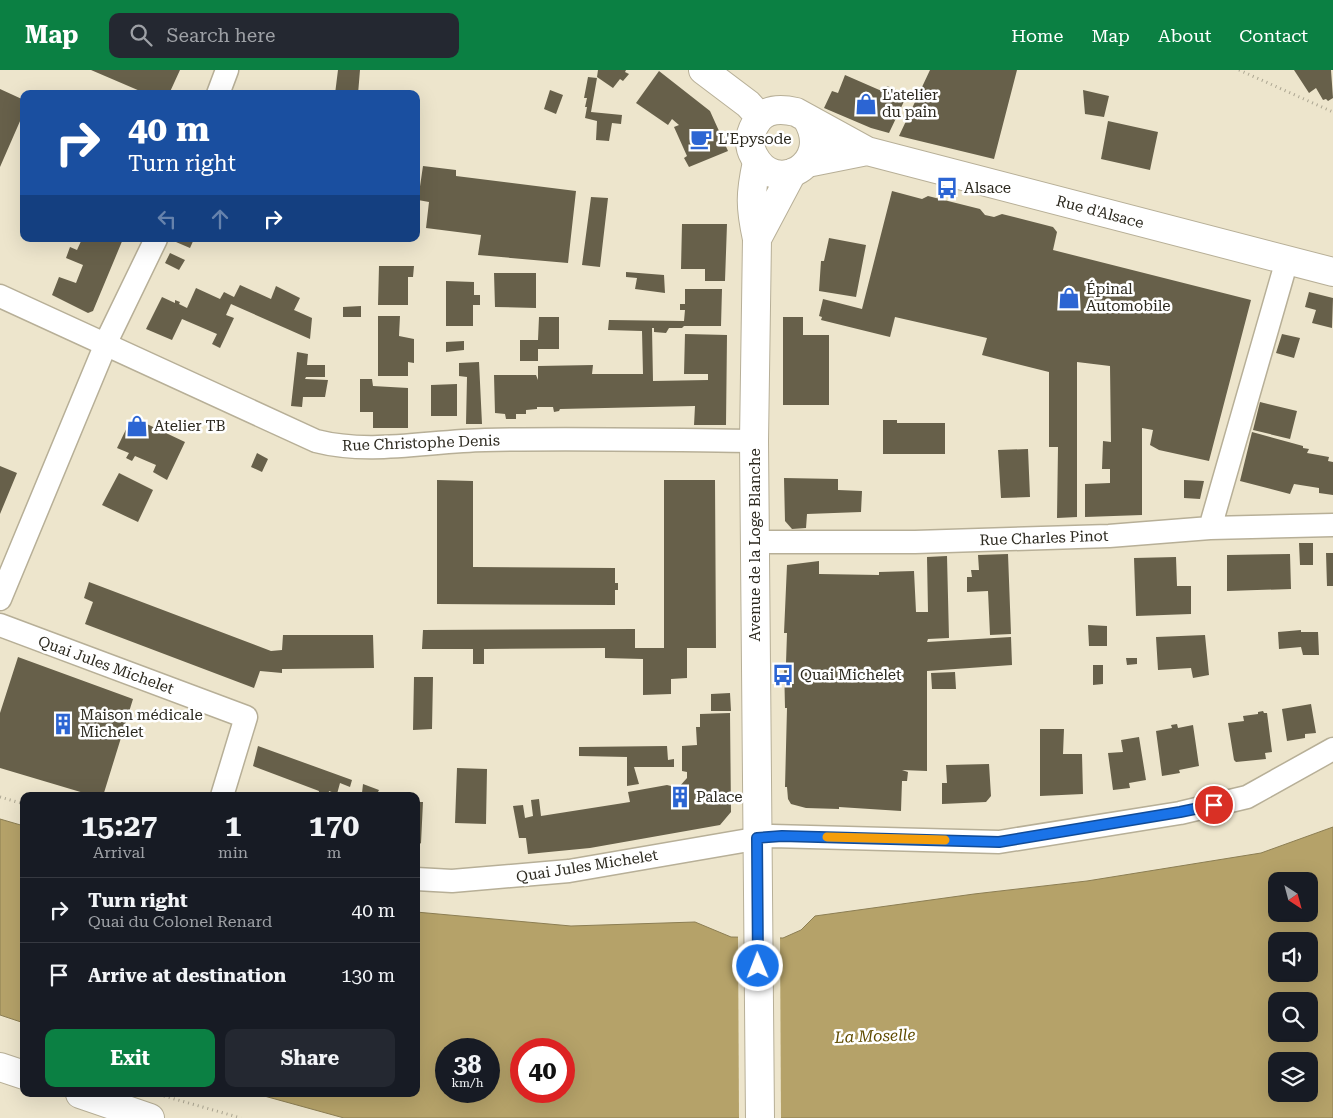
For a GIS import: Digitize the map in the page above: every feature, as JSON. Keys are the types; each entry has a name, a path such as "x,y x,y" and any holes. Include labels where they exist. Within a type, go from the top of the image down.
{"street":[{"path":"220,90 227,70"},
{"path":"703,70 748,104 760,117"},
{"path":"784,109 796,112 807,119 814,130 816,143 813,154 799,168 776,174 766,170 757,162 751,151 750,139 753,127 760,117 771,110 784,109"},
{"name":"Rue d'Alsace","path":"807,119 867,151 1333,272"},
{"name":"Rue d'Alsace","path":"799,168 867,151"},
{"name":"Avenue de la Loge Blanche","path":"757,162 751,188 750,208 757,239 754,441 760,1118"},
{"name":"Avenue de la Loge Blanche","path":"757,239 799,168"},
{"path":"0,599 12,566 110,334 155,242"},
{"path":"1210,528 1287,260"},
{"name":"Rue Christophe Denis","path":"0,296 316,441 335,446 387,447 484,440 754,441"},
{"name":"Rue Charles Pinot","path":"755,542 914,542 1109,536 1210,528 1333,525"},
{"name":"Quai Jules Michelet","path":"0,625 246,717 223,792"},
{"name":"Quai Jules Michelet","path":"420,879 452,881 570,871 757,845 782,836 999,842 1180,812 1247,797 1333,749"},
{"path":"0,1067 20,1074"},
{"path":"89,1097 150,1118"}],"path":[{"path":"1239,70 1333,112"},
{"path":"0,797 20,803"},
{"path":"168,1097 241,1118"}],"water":[{"path":"0,819 20,825 20,1022 0,1015"},
{"name":"La Moselle","path":"1333,827 1333,1118 344,1118 268,1097 420,1097 420,912 571,926 695,922 731,937 783,938 801,930 815,916 974,894 1087,881 1261,853"}],"pier":[{"path":"738,934 780,935 781,1118 739,1118"}],"building":[{"path":"91,70 180,70 171,90 138,90"},
{"path":"338,70 360,70 358,90 336,90"},
{"path":"598,70 626,70 625,72 629,74 623,81 620,79 613,88 597,77"},
{"path":"930,70 1017,70 994,159 899,136"},
{"path":"1294,70 1331,70 1333,98 1328,101 1326,99 1323,100 1316,88 1309,93"},
{"path":"659,71 710,111 728,151 689,167 684,158 687,156 674,127 679,125 672,119 668,125 636,103"},
{"path":"845,75 884,92 887,86 907,95 889,133 871,128 824,108 832,91 838,93"},
{"path":"588,77 597,78 591,112 622,115 621,124 612,123 609,141 596,140 597,121 585,118 587,98 584,98"},
{"path":"0,89 20,98 20,121 0,167"},
{"path":"550,90 563,95 556,114 544,109"},
{"path":"1083,90 1109,96 1104,117 1085,114"},
{"path":"1108,121 1158,132 1150,170 1101,159"},
{"path":"423,166 456,170 456,176 576,191 568,263 478,255 481,235 426,228 429,202 420,200"},
{"path":"892,191 922,199 928,196 980,209 985,215 994,217 1002,214 1053,227 1057,232 1053,250 1251,300 1209,461 1159,450 1150,445 1153,430 1142,428 1142,515 1085,517 1085,484 1110,483 1110,469 1102,469 1103,441 1111,442 1110,366 1077,362 1077,517 1057,518 1058,447 1049,447 1049,372 982,355 987,338 895,317 890,337 821,320 822,317 819,316 823,299 862,309"},
{"path":"591,197 608,198 600,267 582,265"},
{"path":"682,224 727,224 725,281 705,281 705,269 681,269"},
{"path":"829,238 866,245 856,297 819,291 821,261 824,261"},
{"path":"81,242 122,242 93,311 88,313 52,295 59,277 76,283 83,265 66,258 70,247 77,250"},
{"path":"176,242 193,242 190,248"},
{"path":"170,253 185,260 179,270 165,263"},
{"path":"379,266 414,266 413,277 408,277 408,305 378,305"},
{"path":"626,272 664,275 665,293 635,289 637,278 626,277"},
{"path":"494,273 536,273 536,308 495,307"},
{"path":"446,281 474,282 474,295 480,295 480,305 473,305 473,326 446,326"},
{"path":"240,285 271,299 276,286 300,298 294,310 312,318 310,339 231,304 226,315 234,318 220,348 212,344 217,334 182,319 172,340 146,329 162,297 175,303 175,300 180,302 179,304 187,308 196,288 220,299 224,292 234,297"},
{"path":"685,289 722,289 721,326 684,326 682,328 669,328 666,333 654,332 654,328 652,328 653,381 708,380 708,374 684,374 685,334 727,335 726,425 694,425 695,406 560,409 554,412 553,407 537,407 537,409 526,410 526,414 516,414 516,419 506,419 505,414 495,413 494,375 536,375 538,380 538,366 593,365 592,374 643,374 642,331 608,330 609,320 684,321 685,310 680,310 680,304 685,304"},
{"path":"1309,292 1333,298 1332,328 1312,323 1316,310 1305,307"},
{"path":"361,306 361,317 343,317 343,307"},
{"path":"378,316 400,316 399,336 414,339 414,363 408,362 408,376 378,376"},
{"path":"539,317 559,317 559,349 538,349 538,361 520,361 520,340 538,340"},
{"path":"783,317 803,317 803,335 829,335 829,405 783,405"},
{"path":"1282,334 1300,338 1294,358 1276,353"},
{"path":"464,341 464,350 446,352 446,342"},
{"path":"297,352 308,354 307,365 325,365 325,377 306,377 305,379 328,380 325,397 303,397 302,407 291,406"},
{"path":"479,362 482,424 466,424 467,377 459,376 459,363"},
{"path":"360,379 372,379 373,386 408,388 408,428 373,428 373,412 360,412"},
{"path":"457,384 457,416 431,416 431,385"},
{"path":"1260,402 1297,411 1290,439 1253,430"},
{"path":"132,417 185,442 167,480 153,472 156,465 135,456 132,461 126,458 129,453 117,448"},
{"path":"883,420 897,420 897,423 945,423 945,454 883,454"},
{"path":"1252,432 1303,446 1303,448 1309,449 1307,453 1329,457 1328,461 1333,462 1333,495 1319,493 1319,488 1294,484 1290,494 1240,481"},
{"path":"1028,449 1030,497 1001,498 998,450"},
{"path":"257,453 268,459 262,472 251,467"},
{"path":"0,466 17,473 0,514"},
{"path":"119,473 153,490 138,522 102,505"},
{"path":"784,478 838,479 838,490 862,491 861,512 807,514 806,528 792,529 785,521"},
{"path":"437,480 473,481 473,567 615,568 615,583 618,583 618,590 615,590 615,605 437,604"},
{"path":"664,480 715,480 716,648 687,648 687,678 671,679 671,694 643,695 643,659 605,658 605,648 484,649 484,664 473,664 473,649 422,649 423,630 635,629 635,648 664,648"},
{"path":"1184,480 1204,481 1200,499 1184,498"},
{"path":"1299,543 1313,543 1313,565 1300,565"},
{"path":"1326,553 1333,553 1333,586 1327,586"},
{"path":"1008,554 1011,634 990,635 988,591 967,592 967,577 972,577 971,570 979,570 978,555"},
{"path":"1290,554 1291,589 1227,591 1227,555"},
{"path":"947,556 949,638 928,639 927,642 1011,637 1012,665 927,671 927,771 902,770 908,772 907,781 902,781 901,811 839,807 839,809 806,808 791,804 788,799 787,787 785,787 787,708 785,708 784,663 786,663 787,633 784,633 787,565 819,561 819,574 879,575 879,572 914,571 916,612 928,612 927,557"},
{"path":"1176,557 1177,586 1191,586 1191,614 1136,616 1134,558"},
{"path":"89,582 271,651 282,650 283,635 373,635 374,668 282,669 282,673 260,671 254,688 85,624 93,602 84,598"},
{"path":"1088,625 1107,626 1107,646 1089,646"},
{"path":"1301,630 1301,632 1318,632 1319,655 1303,655 1301,647 1279,649 1278,632"},
{"path":"1205,635 1209,675 1193,678 1191,668 1158,670 1156,637"},
{"name":"Maison médicale Michelet","path":"18,657 133,699 104,792 81,792 0,768 0,713"},
{"path":"1126,658 1137,658 1137,664 1127,665"},
{"path":"1093,665 1103,665 1103,684 1093,685"},
{"path":"955,672 956,689 932,689 931,673"},
{"path":"414,677 433,677 432,729 413,730"},
{"path":"730,693 731,711 711,711 711,694"},
{"path":"1311,704 1316,733 1305,734 1305,738 1287,741 1282,709"},
{"path":"1263,711 1267,713 1272,752 1265,753 1266,759 1236,762 1234,760 1228,723 1244,721 1243,716 1258,714 1258,712"},
{"path":"730,713 731,812 720,825 590,848 528,854 526,838 519,838 513,806 523,805 525,818 533,816 531,800 539,799 541,816 630,802 628,792 667,785 671,786 671,789 678,788 687,778 687,772 682,771 682,746 697,745 696,727 700,727 700,714"},
{"path":"1177,724 1178,728 1193,725 1199,766 1179,770 1180,773 1162,776 1156,731 1172,728 1171,725"},
{"path":"1040,729 1064,729 1063,754 1082,754 1083,794 1040,796"},
{"path":"1139,737 1146,780 1129,783 1130,788 1113,790 1108,753 1123,752 1121,740"},
{"path":"258,746 352,780 350,787 340,783 338,792 319,792 253,766"},
{"path":"667,746 668,760 674,759 674,767 634,767 639,784 627,786 627,757 579,756 579,747"},
{"path":"989,764 991,796 986,802 942,804 942,783 947,783 946,765"},
{"path":"457,768 487,769 486,824 455,823"},
{"path":"363,784 379,790 378,792 362,792"},
{"path":"420,802 423,802 421,843"}],"slow traffic":[{"path":"827,837 945,840"}],"place":[{"name":"L'atelier du pain","path":"866,104"},
{"name":"L'Epysode","path":"701,139"},
{"name":"Alsace","path":"947,188"},
{"name":"Épinal Automobile","path":"1069,298"},
{"name":"Atelier TB","path":"137,426"},
{"name":"Quai Michelet","path":"783,675"},
{"name":"Maison médicale Michelet","path":"63,724"},
{"name":"Palace","path":"680,797"}],"route":[{"path":"758,966 757,838 782,836 999,842 1214,805"}]}
